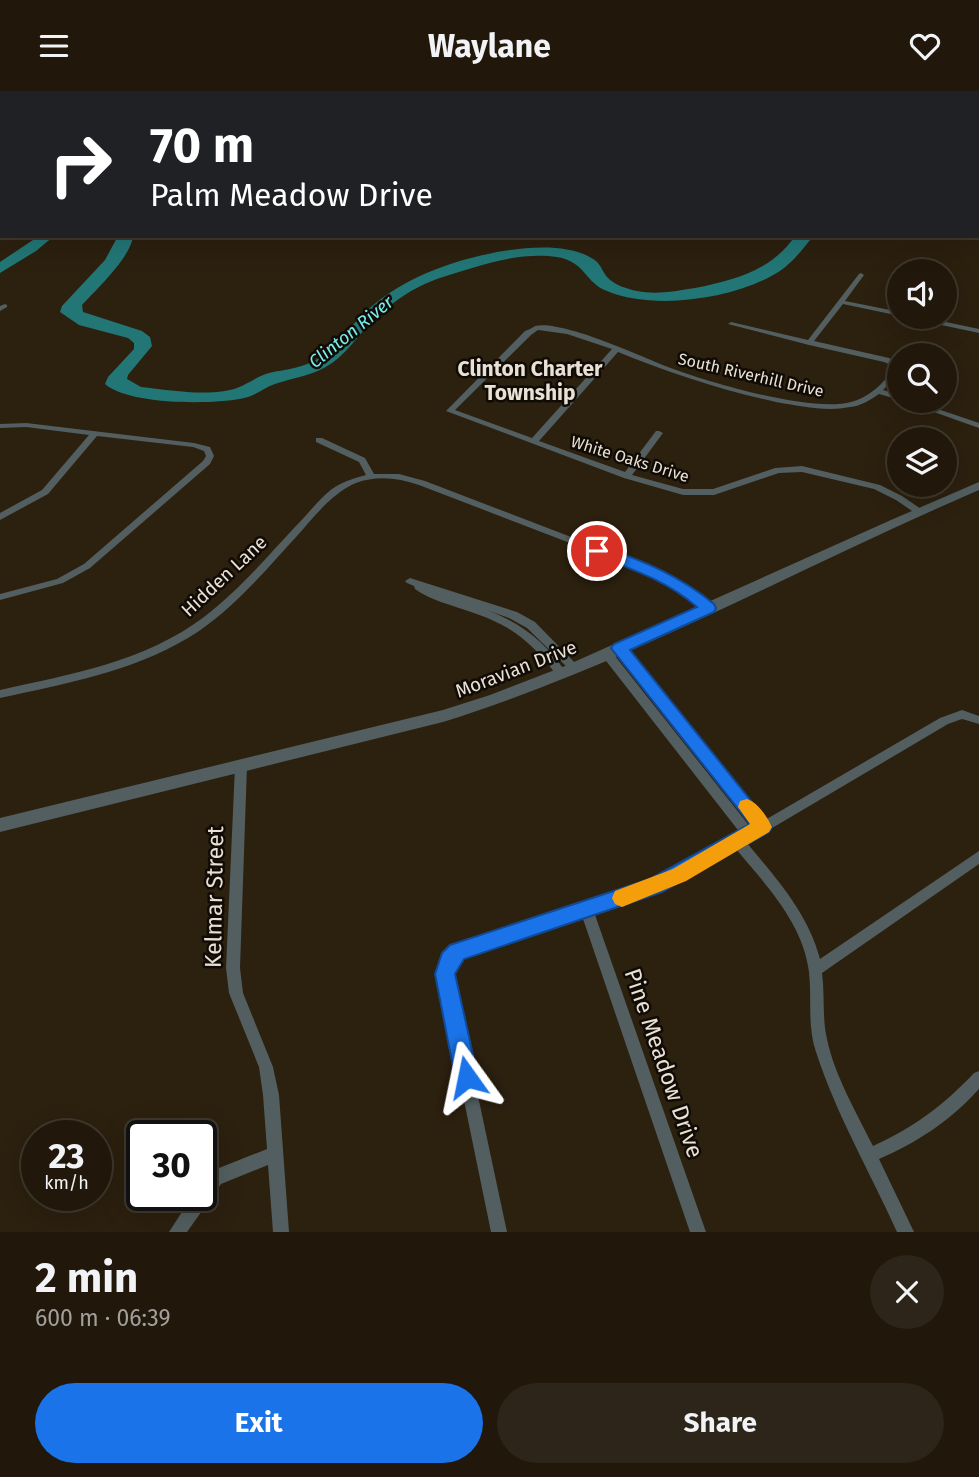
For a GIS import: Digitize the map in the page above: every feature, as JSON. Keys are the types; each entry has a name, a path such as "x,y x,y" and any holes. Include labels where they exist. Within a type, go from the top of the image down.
{"street":[{"path":"809,343 828,314 841,302 861,275"},
{"path":"841,302 887,311"},
{"path":"732,324 894,364 897,370 878,391 887,394"},
{"path":"957,326 979,331"},
{"name":"South Riverhill Drive","path":"537,328 617,348 698,379 818,406 851,405 878,391"},
{"name":"White Oaks Drive","path":"537,328 528,333 450,410 453,414 675,491 699,493 724,490 778,470 811,470 877,487 918,511"},
{"path":"533,442 617,348"},
{"path":"942,413 979,426"},
{"path":"0,426 26,425 194,445 209,450 210,456 207,462 96,560 60,580 0,597"},
{"path":"0,517 45,492 95,433"},
{"path":"627,476 659,433"},
{"path":"319,440 362,460 371,476 397,476 422,483 654,572 688,591 709,608"},
{"name":"Hidden Lane","path":"0,694 109,669 179,638 227,602 334,492 352,481 371,476"},
{"name":"Moravian Drive","path":"0,825 499,700 979,486"},
{"path":"457,600 491,611 546,645 568,671"},
{"path":"613,651 687,732 762,827"},
{"path":"613,651 800,921 815,970 819,1039 906,1232"},
{"path":"499,1232 446,969 450,960 466,947 656,886 933,726 954,716 974,718"},
{"path":"673,737 687,732"},
{"name":"Kelmar Street","path":"241,766 233,968 236,993 266,1067 274,1114 281,1232"},
{"path":"815,970 979,857"},
{"name":"Pine Meadow Drive","path":"586,908 698,1232"},
{"path":"871,1155 907,1139 944,1115 979,1078"},
{"path":"177,1232 215,1178 275,1154"}],"water":[{"path":"36,238 52,238 0,273 0,262"},
{"name":"Clinton River","path":"117,238 132,238 126,253 112,272 82,305 83,312 142,331 150,337 152,346 127,379 141,387 186,392 219,392 235,389 269,373 301,366 319,358 372,306 400,286 447,265 480,256 509,250 561,248 586,255 596,261 608,278 618,285 637,291 659,293 695,288 751,272 775,258 793,238 811,238 789,264 762,281 719,295 671,301 626,297 607,291 594,283 574,263 557,257 528,256 485,264 432,281 401,298 373,321 341,356 319,370 274,384 248,397 213,402 151,400 116,391 105,384 108,377 134,349 134,343 128,338 79,325 60,312 62,306 105,260"}],"slow traffic":[{"path":"622,898 679,875 762,827 747,807"}],"district":[{"name":"Clinton Charter Township","path":"530,381"}],"route":[{"path":"467,1077 445,974 450,960 457,952 656,886 762,827 619,648 709,608 688,591 654,572 597,551"}]}
